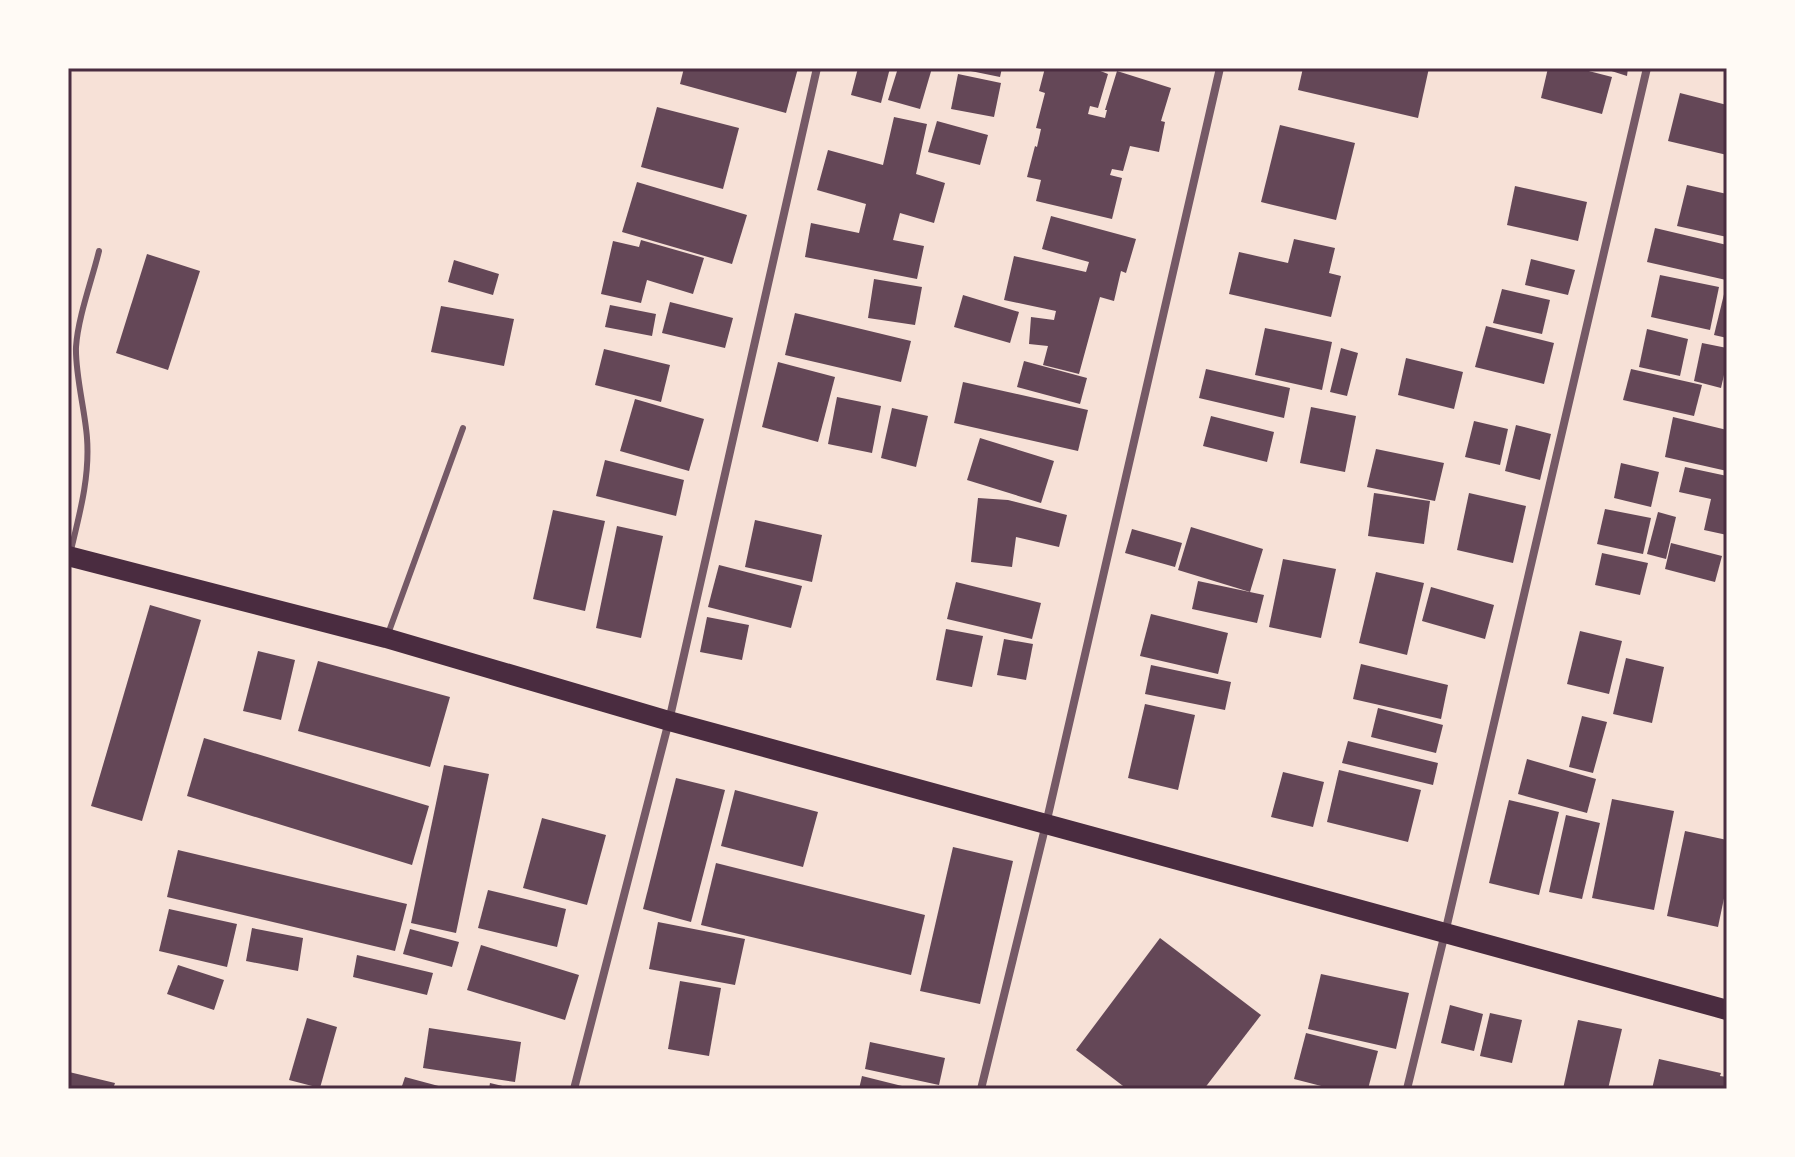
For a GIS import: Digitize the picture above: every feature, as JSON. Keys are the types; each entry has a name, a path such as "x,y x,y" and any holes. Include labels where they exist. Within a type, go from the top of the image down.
{"main road":[{"path":"68,557 386,638 669,721 1727,1010"}],"street":[{"path":"574,1089 669,721 817,68"},
{"path":"981,1089 1046,824 1220,68"},
{"path":"1407,1089 1647,68"}],"lane":[{"path":"68,557 84,495 88,457 76,347 99,251"},
{"path":"386,638 463,428"}],"building":[{"path":"684,68 798,68 786,113 680,84"},
{"path":"858,68 890,68 881,103 851,95"},
{"path":"898,68 932,68 920,109 888,100"},
{"path":"962,68 1002,68 1000,77"},
{"path":"1045,68 1093,68 1108,74 1098,108 1090,106 1088,114 1105,118 1117,71 1171,88 1161,121 1165,122 1159,152 1130,146 1123,171 1112,169 1110,175 1122,178 1112,219 1036,201 1041,180 1027,177 1041,129 1036,128 1045,93 1039,91"},
{"path":"1303,68 1429,68 1418,118 1298,90"},
{"path":"1548,68 1577,68 1612,77 1602,114 1541,98"},
{"path":"1602,68 1628,68 1627,76"},
{"path":"958,74 1001,83 994,117 951,109"},
{"path":"1680,93 1727,105 1727,155 1668,141"},
{"path":"657,107 739,128 723,189 641,167"},
{"path":"894,117 927,124 916,174 945,183 934,223 900,213 893,240 924,246 917,279 805,257 811,223 859,233 866,204 817,190 828,150 883,165"},
{"path":"937,121 988,135 980,165 928,152"},
{"path":"1280,125 1355,143 1336,220 1261,202"},
{"path":"637,182 747,215 732,264 622,232"},
{"path":"1687,185 1727,194 1727,237 1677,226"},
{"path":"1515,186 1587,202 1578,241 1507,225"},
{"path":"1051,216 1136,239 1126,273 1121,271 1114,301 1100,297 1079,374 1043,365 1048,346 1029,344 1031,317 1054,320 1056,311 1004,300 1014,256 1086,272 1089,262 1042,249"},
{"path":"1655,228 1727,245 1726,280 1647,262"},
{"path":"1294,239 1335,248 1329,273 1341,276 1331,317 1229,294 1239,252 1288,263"},
{"path":"641,240 704,258 693,294 647,280 641,303 601,294 613,241 639,247"},
{"path":"147,254 200,271 168,370 116,353"},
{"path":"1531,259 1575,270 1568,295 1525,285"},
{"path":"454,260 499,274 493,295 448,282"},
{"path":"1660,275 1719,287 1710,330 1651,317"},
{"path":"874,279 922,287 915,325 868,318"},
{"path":"1727,286 1727,338 1714,335"},
{"path":"1502,289 1550,300 1542,334 1493,323"},
{"path":"963,295 1019,312 1010,343 954,327"},
{"path":"670,302 733,318 725,348 662,333"},
{"path":"610,305 656,314 652,336 605,327"},
{"path":"441,306 514,319 504,366 431,352"},
{"path":"795,313 911,341 901,382 785,355"},
{"path":"1486,326 1554,343 1544,384 1475,367"},
{"path":"1265,328 1332,342 1322,390 1255,375"},
{"path":"1647,329 1688,339 1680,376 1639,367"},
{"path":"1702,343 1727,348 1721,388 1694,381"},
{"path":"1341,348 1358,353 1347,396 1330,392"},
{"path":"604,349 670,365 661,402 595,385"},
{"path":"1406,358 1463,372 1454,409 1398,395"},
{"path":"1024,361 1087,378 1080,404 1017,387"},
{"path":"778,362 835,377 818,442 762,427"},
{"path":"1206,369 1290,388 1284,418 1199,398"},
{"path":"1631,369 1702,385 1694,416 1623,400"},
{"path":"963,382 1088,410 1078,451 954,423"},
{"path":"837,397 881,406 872,453 828,444"},
{"path":"635,399 704,419 689,471 620,451"},
{"path":"1311,407 1356,416 1345,472 1300,463"},
{"path":"892,408 928,416 916,467 881,458"},
{"path":"1211,416 1274,432 1267,462 1203,446"},
{"path":"1673,417 1727,430 1727,471 1665,457"},
{"path":"1474,421 1508,429 1500,465 1465,457"},
{"path":"1516,425 1551,434 1540,480 1505,471"},
{"path":"980,438 1054,461 1041,503 967,480"},
{"path":"1376,449 1444,463 1435,501 1367,487"},
{"path":"605,460 684,480 676,516 596,496"},
{"path":"1621,463 1659,472 1651,507 1614,498"},
{"path":"1685,467 1727,476 1727,535 1704,530 1711,499 1679,492"},
{"path":"1374,493 1430,501 1424,544 1368,536"},
{"path":"1469,493 1526,506 1513,563 1457,550"},
{"path":"978,498 1008,500 1067,515 1059,547 1016,537 1012,567 971,562"},
{"path":"1605,509 1651,518 1643,554 1597,544"},
{"path":"553,510 605,521 585,611 533,599"},
{"path":"1658,512 1676,517 1666,559 1647,554"},
{"path":"755,520 822,535 812,582 745,567"},
{"path":"617,526 663,536 641,638 596,628"},
{"path":"1191,527 1263,549 1250,592 1178,570"},
{"path":"1132,529 1182,543 1175,567 1125,553"},
{"path":"1671,543 1722,556 1715,582 1665,569"},
{"path":"1602,553 1648,563 1640,595 1595,585"},
{"path":"1283,559 1336,569 1321,638 1269,627"},
{"path":"719,565 802,586 791,628 708,607"},
{"path":"1376,572 1424,583 1407,655 1359,643"},
{"path":"1198,581 1264,595 1257,623 1192,609"},
{"path":"956,582 1041,603 1032,639 947,619"},
{"path":"1431,587 1494,605 1485,639 1422,621"},
{"path":"150,605 201,620 142,821 91,806"},
{"path":"1151,614 1228,633 1218,674 1140,656"},
{"path":"707,617 749,625 742,660 700,652"},
{"path":"946,629 983,636 972,687 936,680"},
{"path":"1580,631 1622,641 1609,694 1567,684"},
{"path":"1004,639 1033,644 1026,680 997,675"},
{"path":"258,651 295,660 281,720 243,711"},
{"path":"1626,658 1664,667 1652,723 1613,714"},
{"path":"318,661 450,697 430,767 298,731"},
{"path":"1361,664 1448,685 1441,719 1353,699"},
{"path":"1151,665 1231,682 1225,710 1145,694"},
{"path":"1145,704 1195,715 1178,790 1128,778"},
{"path":"1378,708 1443,725 1436,753 1371,737"},
{"path":"1582,716 1607,722 1593,773 1569,767"},
{"path":"204,738 429,806 412,865 187,796"},
{"path":"1348,741 1438,763 1433,785 1342,763"},
{"path":"1527,759 1596,779 1587,813 1518,794"},
{"path":"444,765 489,774 456,933 411,923"},
{"path":"1339,770 1421,790 1408,842 1327,822"},
{"path":"1283,772 1324,782 1313,827 1271,817"},
{"path":"676,778 725,790 691,922 643,909"},
{"path":"735,790 818,812 803,867 721,846"},
{"path":"1612,799 1674,811 1654,910 1592,898"},
{"path":"1509,800 1559,812 1539,895 1489,883"},
{"path":"1566,815 1600,823 1582,899 1549,892"},
{"path":"542,818 606,835 587,905 523,888"},
{"path":"1685,831 1727,840 1727,884 1718,927 1667,916"},
{"path":"953,847 1013,861 980,1004 920,991"},
{"path":"178,850 407,904 395,951 167,897"},
{"path":"716,863 925,915 911,975 701,925"},
{"path":"488,890 566,909 557,947 478,928"},
{"path":"169,909 237,924 227,967 159,951"},
{"path":"658,922 745,939 735,985 649,969"},
{"path":"252,928 303,938 298,971 246,961"},
{"path":"410,929 459,942 452,967 403,954"},
{"path":"1160,938 1261,1015 1204,1089 1127,1089 1076,1050"},
{"path":"481,945 579,975 565,1020 467,990"},
{"path":"357,955 433,973 427,995 353,977"},
{"path":"178,965 224,980 214,1010 167,994"},
{"path":"1321,974 1409,993 1396,1049 1308,1029"},
{"path":"680,981 721,988 709,1056 668,1049"},
{"path":"1450,1005 1483,1014 1474,1051 1441,1043"},
{"path":"1490,1013 1522,1020 1512,1063 1480,1056"},
{"path":"307,1018 337,1027 320,1088 289,1080"},
{"path":"1578,1020 1622,1029 1608,1089 1563,1089"},
{"path":"429,1028 521,1042 515,1082 423,1068"},
{"path":"1306,1033 1378,1051 1368,1089 1333,1089 1294,1079"},
{"path":"870,1042 945,1058 939,1085 865,1069"},
{"path":"1659,1059 1721,1073 1720,1076 1727,1077 1727,1089 1652,1089"},
{"path":"69,1072 115,1083 113,1089 68,1089"},
{"path":"862,1076 910,1088 910,1089 859,1089"},
{"path":"405,1077 446,1088 446,1089 401,1089"},
{"path":"490,1083 511,1088 511,1089 489,1089"}]}
